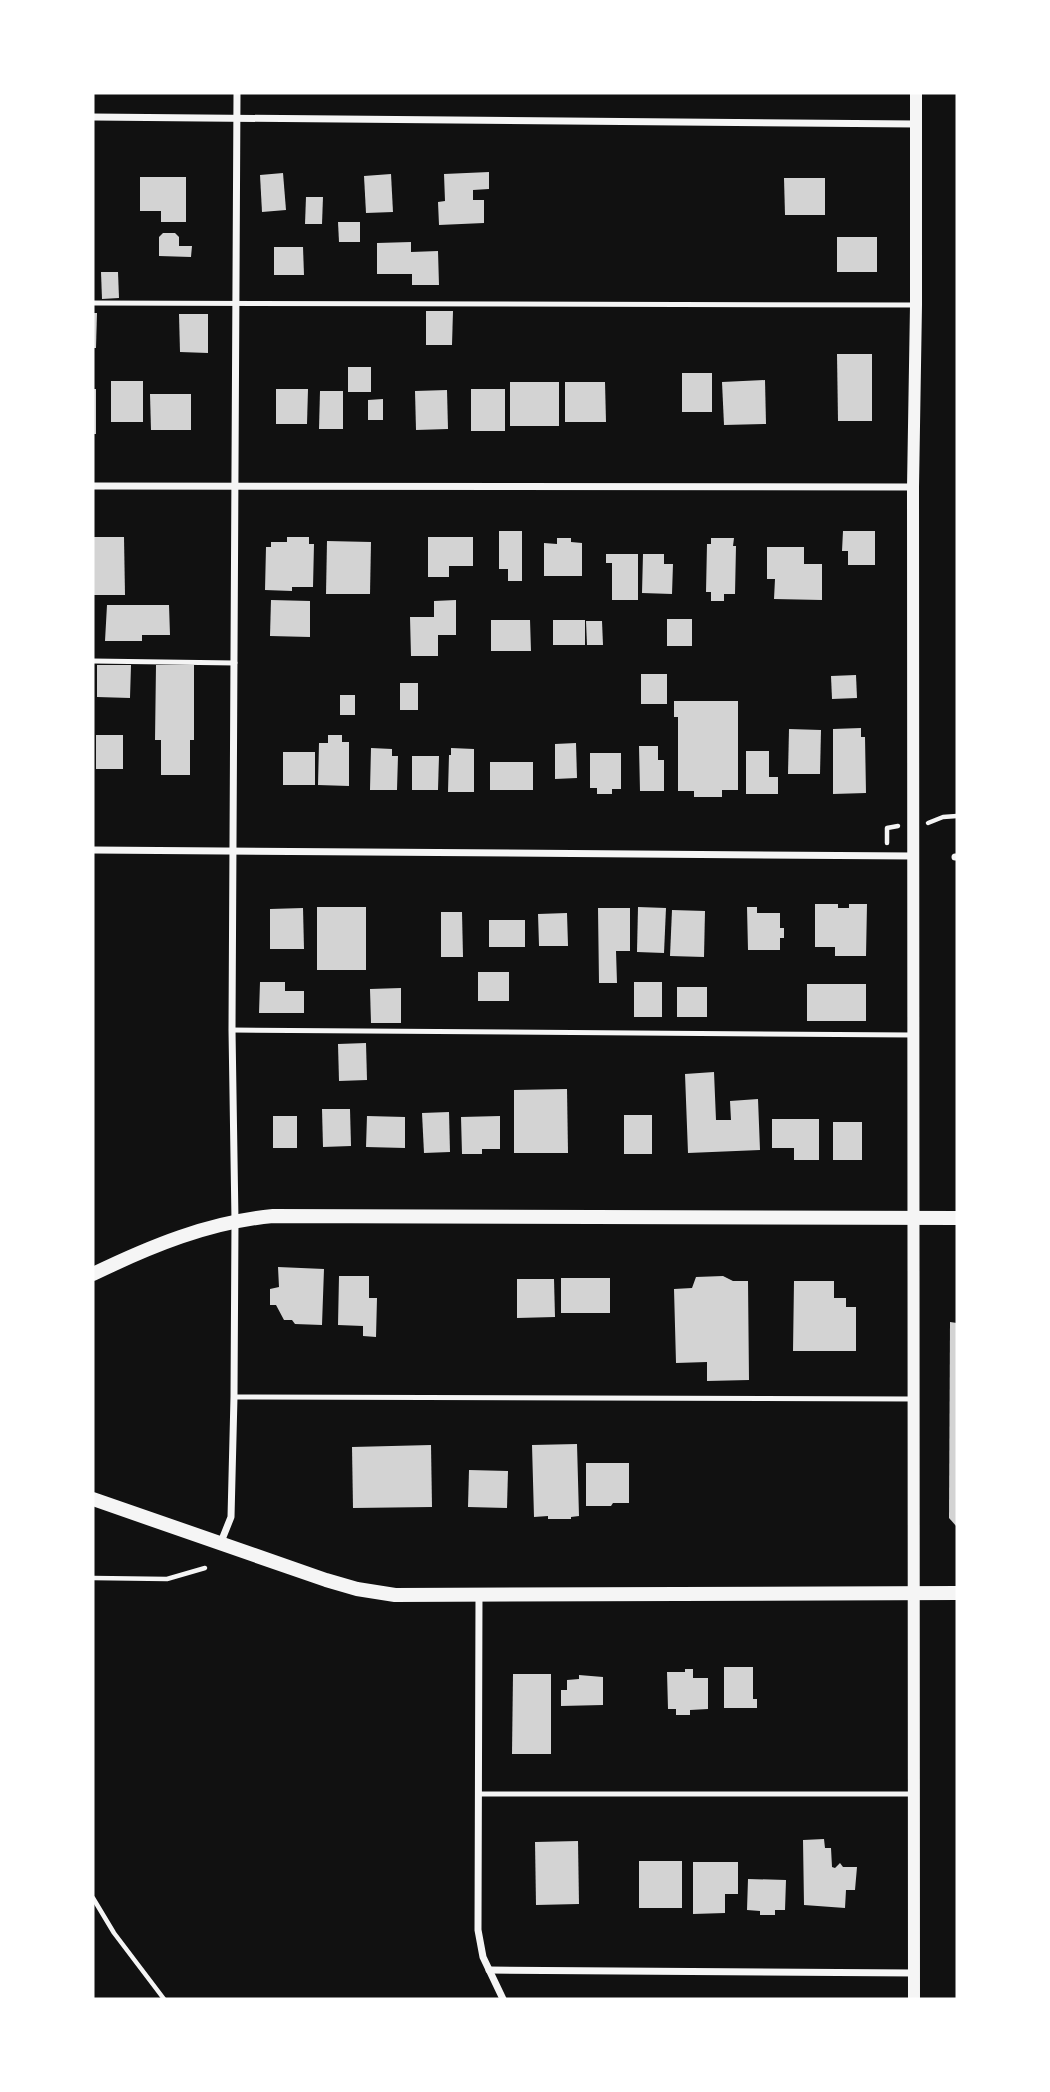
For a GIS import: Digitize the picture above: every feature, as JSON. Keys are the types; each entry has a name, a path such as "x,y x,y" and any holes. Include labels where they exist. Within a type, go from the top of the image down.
{"main road":[{"path":"93,1274 171,1239 235,1221 260,1217 957,1218"},
{"path":"93,1499 326,1580 395,1595 957,1593"}],"street":[{"path":"221,1542 231,1517 234,1398 232,1030 237,93"},
{"path":"914,1999 913,487 916,93"},
{"path":"93,117 916,124"},
{"path":"93,486 913,487"},
{"path":"93,850 914,856"},
{"path":"480,1595 478,1930 489,1970 503,1999"},
{"path":"489,1970 914,1973"}],"lane":[{"path":"93,303 916,305"},
{"path":"93,661 235,663"},
{"path":"232,1030 914,1035"},
{"path":"234,1398 914,1399"},
{"path":"478,1794 915,1794"}],"path":[{"path":"932,822 943,817 957,817"},
{"path":"93,1578 167,1579 205,1568"},
{"path":"93,1898 114,1933 164,1999"}],"building":[{"path":"489,172 489,189 473,190 473,200 484,200 484,223 439,225 438,202 445,201 444,174"},
{"path":"283,173 286,210 262,212 260,175"},
{"path":"391,174 393,212 366,213 364,176"},
{"path":"140,177 186,177 186,222 161,222 161,211 140,211"},
{"path":"784,178 825,178 825,215 785,215"},
{"path":"306,197 323,197 322,224 305,224"},
{"path":"338,222 360,222 360,242 339,242"},
{"path":"163,233 175,233 179,237 179,246 192,246 191,257 159,256 159,237"},
{"path":"837,237 877,237 877,272 837,272"},
{"path":"411,242 411,252 438,251 439,285 412,285 412,274 377,274 377,243"},
{"path":"274,247 303,247 304,275 274,275"},
{"path":"101,272 118,272 119,298 102,299"},
{"path":"426,311 453,311 452,345 426,345"},
{"path":"93,313 97,313 96,348 93,348"},
{"path":"179,314 208,314 208,353 180,352"},
{"path":"837,354 872,354 872,421 838,421"},
{"path":"348,367 371,367 371,392 348,392"},
{"path":"682,373 712,373 712,412 682,412"},
{"path":"765,380 766,424 724,425 722,382"},
{"path":"111,381 143,381 143,422 111,422"},
{"path":"510,382 559,382 559,426 510,426"},
{"path":"565,382 605,382 606,422 565,422"},
{"path":"93,389 96,389 96,434 93,434"},
{"path":"276,389 308,389 307,424 276,424"},
{"path":"471,389 505,389 505,431 471,431"},
{"path":"447,390 448,429 416,430 415,391"},
{"path":"320,391 343,391 343,429 319,429"},
{"path":"150,394 191,394 191,430 151,430"},
{"path":"383,399 383,420 368,420 368,400"},
{"path":"499,531 522,531 522,581 508,581 508,569 499,569"},
{"path":"843,531 875,531 875,565 848,565 848,551 842,551"},
{"path":"93,537 124,537 125,595 93,595"},
{"path":"287,537 309,537 309,544 314,544 313,587 292,587 292,591 265,590 266,547 271,547 271,542 287,542"},
{"path":"428,537 473,537 473,566 449,566 449,577 428,577"},
{"path":"557,538 571,538 571,542 582,543 582,576 544,576 544,543 557,544"},
{"path":"711,538 734,538 733,546 736,546 735,594 724,594 724,601 711,601 711,592 706,592 707,544 711,544"},
{"path":"327,541 371,542 370,594 326,594"},
{"path":"767,547 804,547 804,564 822,564 822,600 774,599 775,579 767,579"},
{"path":"606,554 638,554 638,600 612,600 612,563 606,563"},
{"path":"643,554 664,554 664,564 673,564 672,594 642,593"},
{"path":"271,600 310,601 310,637 270,636"},
{"path":"456,600 456,635 438,635 438,656 411,656 410,617 434,617 434,601"},
{"path":"107,605 169,605 170,635 142,635 142,641 105,641"},
{"path":"667,619 692,619 692,646 667,646"},
{"path":"491,620 530,620 531,651 491,651"},
{"path":"553,620 585,620 585,645 553,645"},
{"path":"586,621 602,621 603,645 587,645"},
{"path":"97,665 131,665 130,698 97,697"},
{"path":"156,665 194,665 194,740 190,740 190,775 161,775 161,740 155,740"},
{"path":"641,674 667,674 667,704 641,704"},
{"path":"856,675 857,698 832,699 831,676"},
{"path":"400,683 418,683 418,710 400,710"},
{"path":"340,695 355,695 355,715 340,715"},
{"path":"674,701 738,701 738,790 722,790 722,797 694,797 694,791 678,791 678,717 674,717"},
{"path":"861,728 861,737 865,737 866,793 833,794 833,729"},
{"path":"789,729 821,730 820,774 788,774"},
{"path":"96,735 123,735 123,769 96,769"},
{"path":"328,735 342,735 342,742 349,742 349,786 318,785 319,743 328,743"},
{"path":"576,743 577,778 555,779 555,744"},
{"path":"639,746 658,746 658,760 664,760 664,791 640,791"},
{"path":"371,748 392,749 392,756 398,756 397,790 370,790"},
{"path":"451,748 474,749 474,792 448,792"},
{"path":"746,751 769,751 769,777 778,777 778,794 746,794"},
{"path":"283,752 315,752 315,785 283,785"},
{"path":"590,753 621,753 621,789 612,789 612,794 597,794 597,788 590,788"},
{"path":"412,756 439,756 438,790 412,790"},
{"path":"490,762 533,762 533,790 490,790"},
{"path":"815,904 838,904 838,908 849,908 849,904 867,904 866,956 835,956 835,947 815,947"},
{"path":"317,907 366,907 366,970 317,970"},
{"path":"638,907 666,908 664,953 637,952"},
{"path":"747,907 757,907 757,913 780,913 780,928 784,928 784,938 780,938 780,950 748,950"},
{"path":"303,908 304,949 270,949 270,909"},
{"path":"598,908 630,908 630,951 616,951 617,983 599,983"},
{"path":"672,910 705,911 704,957 670,956"},
{"path":"441,912 462,912 463,957 441,957"},
{"path":"567,913 568,946 539,946 538,914"},
{"path":"489,920 525,920 525,947 489,947"},
{"path":"478,972 509,972 509,1001 478,1001"},
{"path":"260,982 285,982 285,991 304,991 304,1013 259,1013"},
{"path":"634,982 662,982 662,1017 634,1017"},
{"path":"807,984 866,984 866,1021 807,1021"},
{"path":"677,987 707,987 707,1017 677,1017"},
{"path":"401,988 401,1023 371,1023 370,989"},
{"path":"366,1043 367,1080 339,1081 338,1044"},
{"path":"714,1072 716,1120 731,1120 730,1101 758,1099 760,1150 688,1153 685,1074"},
{"path":"567,1089 568,1153 514,1153 514,1090"},
{"path":"322,1109 350,1109 351,1146 323,1147"},
{"path":"449,1112 450,1152 424,1153 422,1113"},
{"path":"624,1115 652,1115 652,1154 624,1154"},
{"path":"273,1116 297,1116 297,1148 273,1148"},
{"path":"367,1116 405,1117 405,1148 366,1147"},
{"path":"500,1116 500,1149 482,1149 482,1154 462,1154 461,1117"},
{"path":"772,1119 819,1119 819,1160 794,1160 794,1148 772,1148"},
{"path":"833,1122 862,1122 862,1160 833,1160"},
{"path":"278,1267 324,1269 322,1325 295,1324 292,1320 284,1320 276,1305 270,1305 270,1289 279,1287"},
{"path":"339,1276 369,1276 369,1298 377,1298 376,1337 363,1336 363,1326 338,1325"},
{"path":"723,1276 733,1281 748,1281 749,1380 707,1381 707,1362 676,1363 674,1289 692,1288 696,1277"},
{"path":"561,1278 610,1278 610,1313 561,1313"},
{"path":"517,1279 554,1279 555,1317 517,1318"},
{"path":"794,1281 834,1281 834,1298 846,1298 846,1307 856,1307 856,1351 793,1351"},
{"path":"950,1322 957,1323 957,1527 949,1518"},
{"path":"577,1444 579,1516 571,1519 534,1517 532,1445"},
{"path":"431,1445 432,1507 353,1508 352,1447"},
{"path":"586,1463 629,1463 629,1503 586,1506"},
{"path":"469,1470 508,1471 507,1508 468,1507"},
{"path":"724,1667 753,1667 753,1699 757,1699 757,1708 724,1708"},
{"path":"685,1669 693,1669 693,1678 708,1678 708,1709 690,1710 690,1715 676,1715 676,1709 668,1709 667,1672 685,1672"},
{"path":"513,1674 551,1674 551,1754 512,1754"},
{"path":"579,1675 603,1677 603,1705 561,1706 561,1690 567,1690 567,1680 579,1679"},
{"path":"824,1839 825,1848 831,1848 832,1867 835,1868 840,1863 843,1867 857,1867 855,1890 846,1890 845,1908 804,1905 803,1840"},
{"path":"578,1841 579,1904 536,1905 535,1842"},
{"path":"639,1861 682,1861 682,1908 639,1908"},
{"path":"693,1862 738,1862 738,1894 725,1894 725,1913 693,1914"},
{"path":"748,1879 786,1880 785,1910 775,1910 775,1915 760,1915 760,1911 747,1910"}]}
